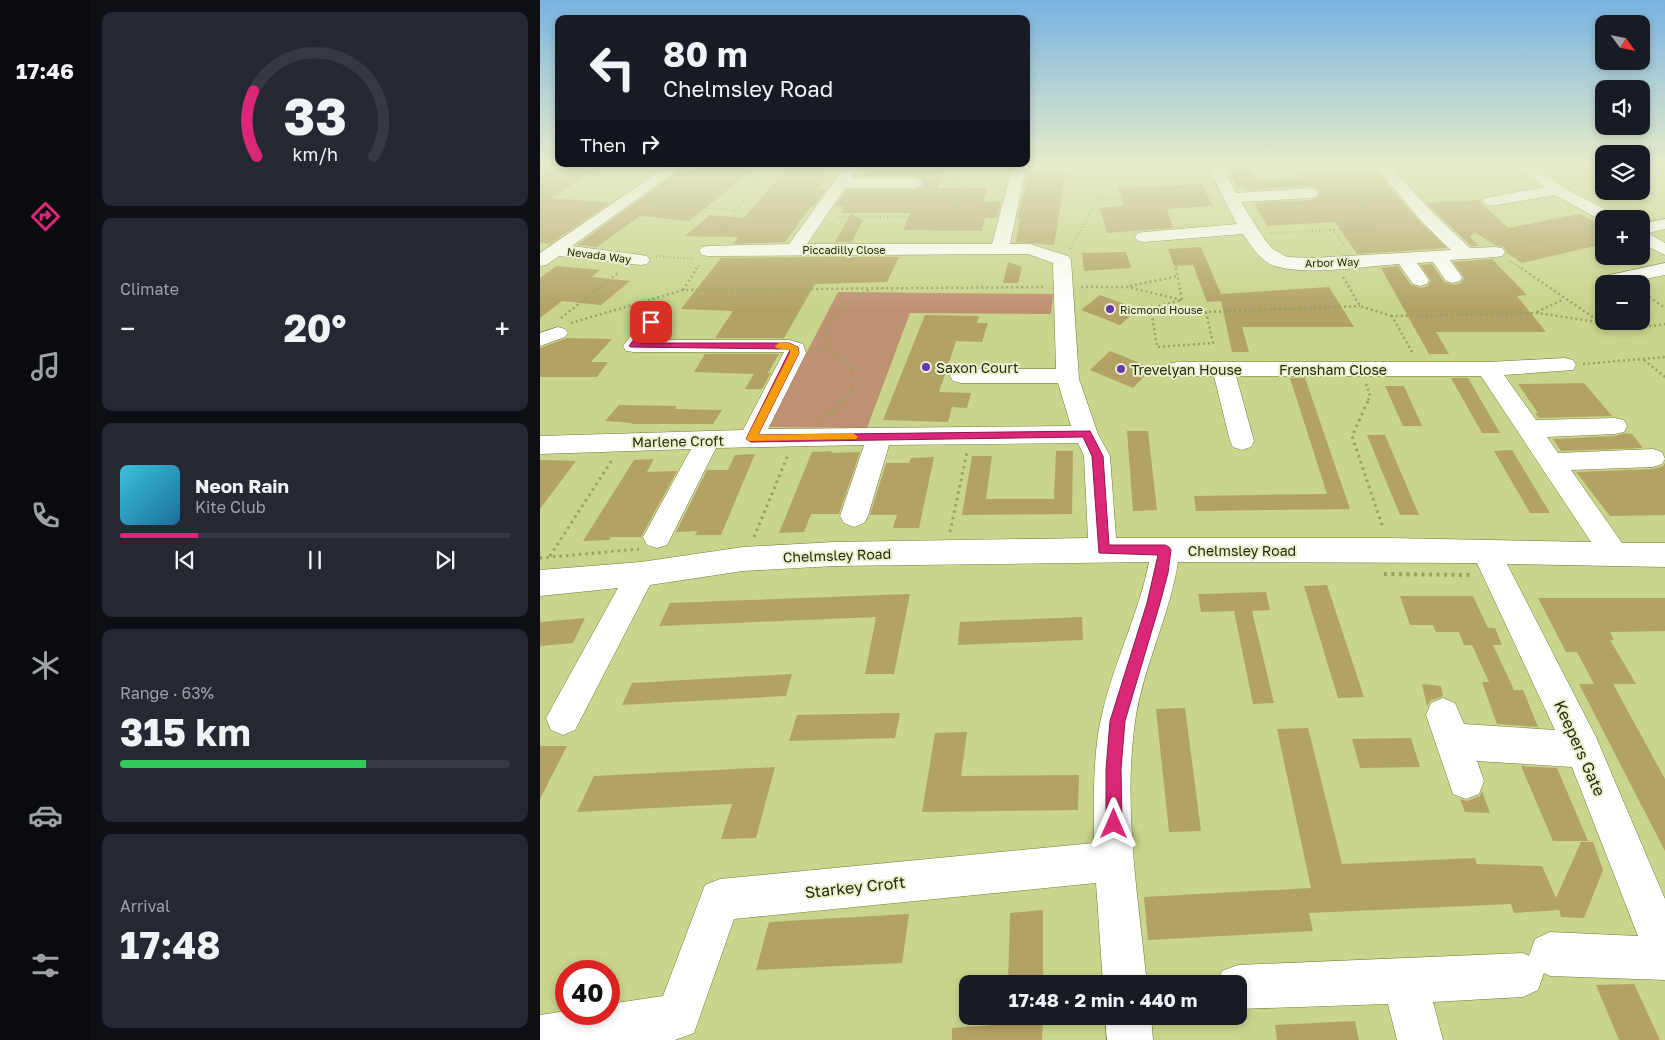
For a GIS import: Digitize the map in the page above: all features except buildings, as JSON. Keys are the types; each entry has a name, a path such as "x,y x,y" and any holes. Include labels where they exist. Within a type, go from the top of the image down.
{"street":[{"name":"Nevada Way","path":"540,261 610,212"},
{"name":"Piccadilly Close","path":"794,249 821,212"},
{"path":"1000,248 1009,212"},
{"name":"Arbor Way","path":"1239,212 1250,231 1268,255 1288,263 1356,262 1465,252 1496,252"},
{"path":"1422,212 1465,252"},
{"path":"1650,227 1665,224"},
{"path":"1144,237 1250,231"},
{"path":"1650,241 1665,250"},
{"path":"705,255 794,249"},
{"name":"Piccadilly Close","path":"794,249 1030,249 1062,260"},
{"name":"Nevada Way","path":"557,250 642,260"},
{"path":"1436,255 1453,277"},
{"path":"1404,258 1420,280"},
{"path":"1062,260 1063,287 1076,332 1068,366 1086,434 1097,456 1104,550"},
{"path":"1636,275 1665,269"},
{"path":"651,322 630,351 789,346 794,349 795,353 751,439"},
{"name":"Frensham Close","path":"1177,369 1488,370 1565,365"},
{"path":"961,376 1068,366"},
{"path":"1223,369 1242,441"},
{"path":"1488,370 1614,554"},
{"path":"1529,429 1615,426"},
{"name":"Marlene Croft","path":"540,445 795,437 1086,434"},
{"path":"854,516 880,436"},
{"path":"657,538 708,440"},
{"path":"1551,462 1653,458"},
{"path":"1124,975 1114,861 1114,769 1118,721 1154,603 1162,573 1165,550"},
{"name":"Chelmsley Road","path":"540,583 641,574 743,559 834,554 1165,550 1385,562 1486,551 1665,555"},
{"name":"Keepers Gate","path":"1486,551 1583,750 1665,949"},
{"path":"563,718 641,574"},
{"path":"1466,781 1447,728 1583,750"},
{"name":"Starkey Croft","path":"540,1038 678,1017 720,900 1114,861"},
{"path":"1247,987 1405,981 1536,964 1665,958"},
{"path":"1405,981 1420,1040"},
{"path":"1129,1025 1130,1040"}],"path":[{"path":"547,212 604,216"},
{"path":"683,290 735,212"},
{"path":"817,217 937,217 951,212"},
{"path":"1062,260 1083,228 1091,212"},
{"path":"1370,212 1379,222"},
{"path":"1250,231 1334,230 1369,227 1377,225 1379,222 1429,219"},
{"path":"1334,230 1356,262"},
{"path":"1595,230 1498,248 1496,252 1595,319"},
{"path":"1170,235 1182,300"},
{"path":"642,260 654,256 705,255"},
{"path":"1334,263 1360,306"},
{"path":"555,330 624,268"},
{"path":"555,330 683,290 1126,286 1178,276"},
{"path":"1126,286 1182,300"},
{"path":"752,540 795,437 836,408 852,391 852,367 830,349 824,338 836,312 871,288"},
{"path":"1650,297 1665,308"},
{"path":"1536,313 1564,299"},
{"path":"1182,300 1151,308 1157,347 1212,344 1206,312 1360,306 1392,316 1536,313 1595,321"},
{"path":"1392,316 1421,369"},
{"path":"1650,326 1665,324"},
{"path":"1565,365 1665,357"},
{"path":"1644,360 1665,377"},
{"path":"1361,369 1370,396 1352,436 1385,562 1469,575 1487,590 1504,589"},
{"path":"950,532 971,436"},
{"path":"550,556 624,442"}],"shaded area":[{"path":"838,292 1053,294 1051,314 910,313 867,428 768,427"}],"slow traffic":[{"path":"779,346 789,346 794,349 795,353 751,439 853,437"}],"place":[{"name":"Ricmond House","path":"1110,309"},
{"name":"Saxon Court","path":"926,367"},
{"name":"Trevelyan House","path":"1121,369"}],"route":[{"path":"651,322 634,346 789,346 794,349 795,353 751,439 1086,434 1097,456 1104,550 1165,550 1162,573 1154,603 1118,721 1114,769 1114,824"}]}
